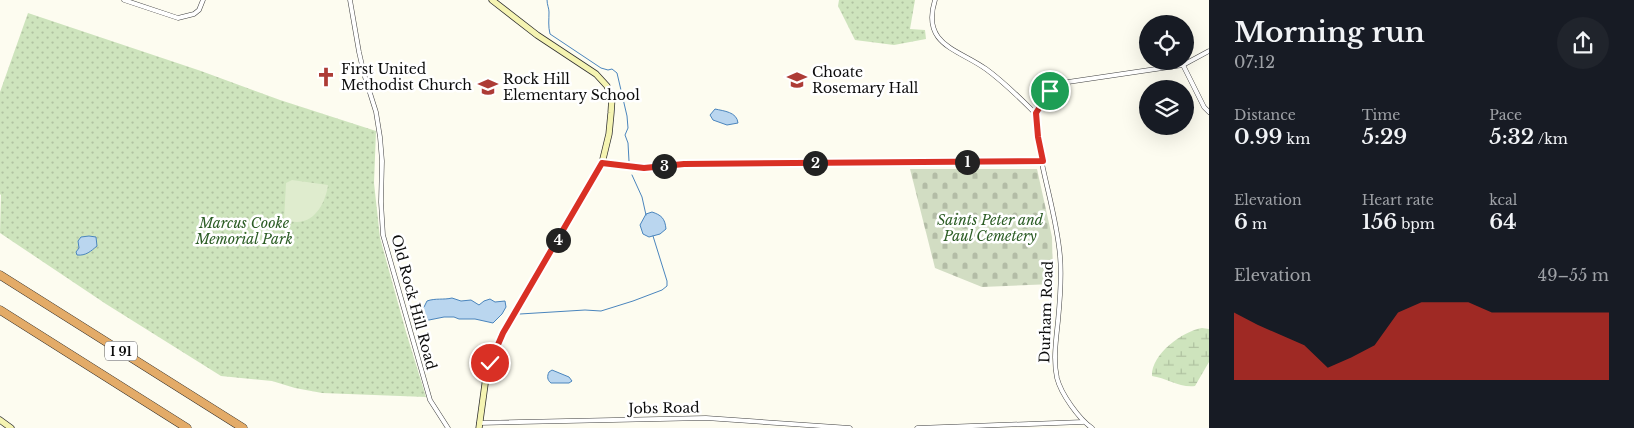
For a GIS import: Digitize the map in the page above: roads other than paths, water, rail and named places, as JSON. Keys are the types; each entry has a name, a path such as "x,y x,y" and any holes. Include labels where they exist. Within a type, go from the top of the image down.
{"highway":[{"name":"I 91","path":"0,275 243,428"},
{"name":"I 91","path":"0,310 187,428"}],"main road":[{"path":"479,426 486,377 498,343 602,163 609,134 612,98 608,86 596,74 537,35 492,0"},
{"path":"0,420 11,428"}],"street":[{"path":"124,0 178,18 194,14 203,0"},
{"name":"Old Rock Hill Road","path":"350,0 359,52 376,112 380,137 383,235 430,400 448,428"},
{"path":"936,0 932,11 932,23 935,33 942,42 949,48 985,68 1036,113 1050,91 1068,82 1149,70"},
{"path":"1194,59 1209,51"},
{"path":"1186,70 1204,107 1209,112"},
{"name":"Durham Road","path":"1036,113 1038,137 1057,227 1061,259 1055,352 1058,379 1067,398 1083,422 1092,428"},
{"path":"602,163 644,168 684,164 1043,161"},
{"name":"Jobs Road","path":"479,426 706,418 850,428"},
{"path":"917,428 1083,422"}],"water":[{"path":"715,109 733,114 738,123 727,125 713,120 710,115"},
{"path":"652,212 662,218 666,229 660,234 649,237 643,234 640,225 646,214"},
{"path":"81,237 96,237 97,246 86,254 77,255 78,241"},
{"path":"452,298 461,301 471,300 479,305 490,299 495,302 505,301 506,307 493,323 454,317 424,321 421,309 427,301"},
{"path":"552,370 569,377 572,381 569,383 551,383 548,376"}],"waterway":[{"path":"547,0 550,34 601,68 612,69 617,73 627,116 628,128 625,135 628,143 629,161"},
{"path":"632,175 642,197 646,215"},
{"path":"520,314 585,310 601,311 662,290 667,286 667,281 653,236"}],"place":[{"name":"First United Methodist Church","path":"326,77"},
{"name":"Choate Rosemary Hall","path":"797,80"},
{"name":"Rock Hill Elementary School","path":"488,87"}],"park label":[{"name":"Saints Peter and Paul Cemetery","path":"990,228"},
{"name":"Marcus Cooke Memorial Park","path":"244,232"}]}
